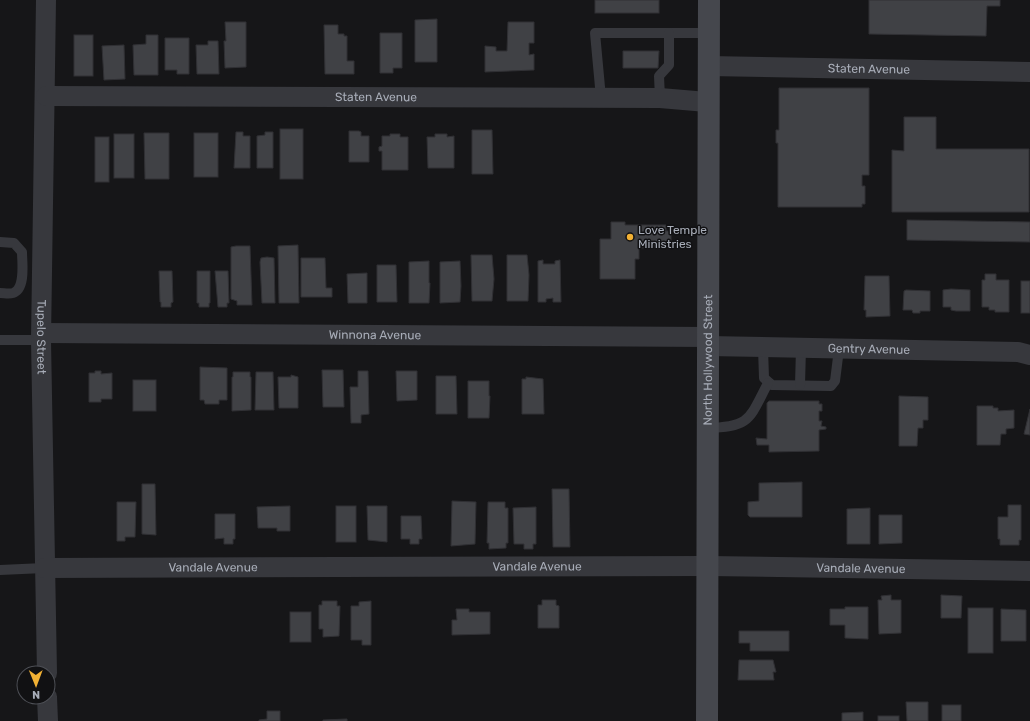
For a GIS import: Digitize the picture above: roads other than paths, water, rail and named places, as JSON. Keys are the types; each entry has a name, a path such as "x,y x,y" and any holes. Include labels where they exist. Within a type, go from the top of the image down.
{"main road":[{"name":"North Hollywood Street","path":"706,721 708,566 708,0"}],"street":[{"name":"Tupelo Street","path":"46,0 46,96 41,337 47,665"},
{"name":"Staten Avenue","path":"708,66 1030,72"},
{"name":"Staten Avenue","path":"46,96 660,98 707,102"},
{"name":"Winnona Avenue","path":"41,337 708,342"},
{"name":"Gentry Avenue","path":"708,342 763,348 1018,352 1030,355"},
{"name":"Vandale Avenue","path":"44,568 708,566 1030,571"},
{"path":"47,705 48,721"}],"lane":[{"path":"601,98 595,33 708,33"},
{"path":"660,98 659,76 669,65 669,33"},
{"path":"0,242 14,243 22,252 21,284 19,290 13,293 0,293"},
{"path":"0,340 41,337"},
{"path":"763,348 764,378 768,383 772,385 831,386 835,381 839,349"},
{"path":"800,385 801,348"},
{"path":"707,428 724,428 740,424 748,419 768,383"},
{"path":"0,570 44,568"}],"place":[{"name":"Love Temple Ministries","path":"630,237"}]}
